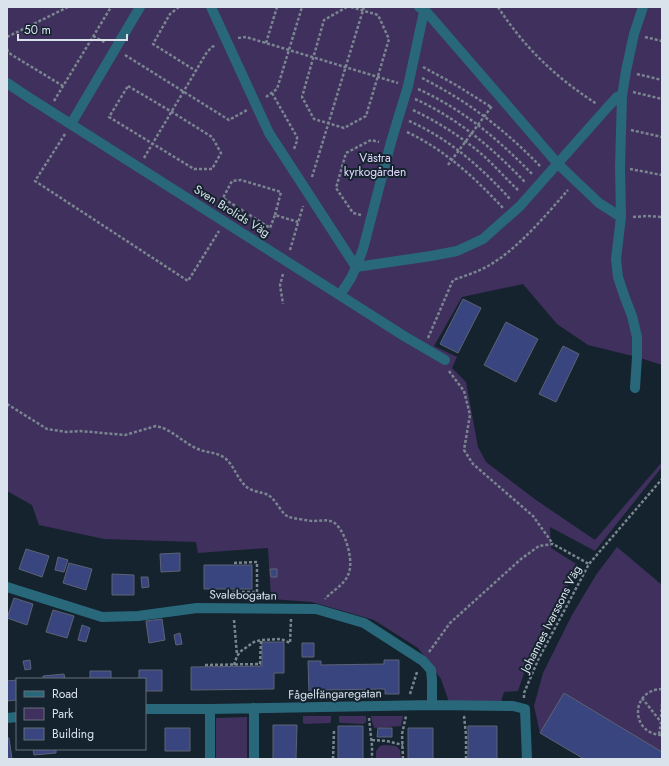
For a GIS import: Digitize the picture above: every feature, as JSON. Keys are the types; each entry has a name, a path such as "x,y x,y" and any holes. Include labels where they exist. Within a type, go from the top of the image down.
{"street":[{"path":"71,124 140,7"},
{"path":"211,7 269,133 356,267"},
{"path":"635,388 637,337 632,316 618,278 616,259 621,217 620,167 622,93 634,34 643,7"},
{"path":"340,295 351,278 363,249 390,145 407,90 423,8"},
{"path":"423,8 558,164 599,203 621,217"},
{"name":"Sven Brolids Väg","path":"7,83 224,222 445,360"},
{"path":"356,267 457,251 483,239 526,200 606,109 622,93"},
{"name":"Svalebogatan","path":"7,586 102,617 138,616 197,608 316,609 364,623 423,661 431,670 432,705"},
{"name":"Fågelfängaregatan","path":"146,709 432,705 513,706 525,709"},
{"path":"254,708 254,759"},
{"path":"210,709 210,759"},
{"path":"525,709 527,759"}],"path":[{"path":"7,37 68,7"},
{"path":"48,110 111,7"},
{"path":"180,7 170,14 153,44 196,70"},
{"path":"266,43 277,7"},
{"path":"116,48 229,120 256,104 277,89 302,7"},
{"path":"347,7 324,20 302,97 314,119 344,128 366,116 389,39 378,15 363,9 351,7"},
{"path":"498,7 509,23 543,63 583,95 606,109"},
{"path":"283,304 280,285 307,191 363,9"},
{"path":"634,34 662,41"},
{"path":"7,49 12,56 62,86"},
{"path":"413,63 442,76 491,107"},
{"path":"626,71 662,80"},
{"path":"411,73 469,104 516,142 549,174"},
{"path":"128,86 172,112 212,137 221,153 212,169 194,169 110,117 128,86"},
{"path":"407,90 422,91 444,102 478,125 509,151 541,183"},
{"path":"407,90 472,133 500,156 534,191"},
{"path":"272,93 298,139 294,148 284,156"},
{"path":"622,93 662,99"},
{"path":"448,165 500,96"},
{"path":"402,106 441,125 472,146 493,164 526,200"},
{"path":"399,116 424,128 459,151 487,174 519,207"},
{"path":"71,124 35,181 188,281 224,222"},
{"path":"621,127 662,137"},
{"path":"395,129 424,141 452,160 472,176 510,215"},
{"path":"371,218 353,213 336,188 346,153 371,140 390,145"},
{"path":"620,167 662,175"},
{"path":"241,180 281,192 275,215 270,228 223,198 232,182 241,180"},
{"path":"424,347 453,280 486,267 514,247 539,223 576,181"},
{"path":"275,215 298,222"},
{"path":"621,217 662,217"},
{"path":"403,759 402,734 407,714 409,696 417,672 450,622 521,559 538,546 553,544 533,516 473,464 464,450 470,415 464,391 447,369 445,360"},
{"path":"7,404 47,429 54,431 80,431 125,436 156,426 160,427 197,449 222,456 228,461 237,475 249,488 269,495 288,517 311,521 326,520 335,523 341,529 347,543 350,568 349,574 345,580 327,597"},
{"path":"590,564 662,479"},
{"name":"Johannes Ivarssons Väg","path":"525,709 524,692 538,660 590,564 553,544"},
{"path":"233,563 257,562 257,592 232,592 232,608 237,656"},
{"path":"234,665 237,656 241,651 254,642 261,640 281,640 290,643 291,618"},
{"path":"205,665 260,664 261,640"},
{"path":"662,689 652,691 642,698 638,711 640,723 649,732 661,735 662,704"},
{"path":"642,698 661,722"},
{"path":"461,706 464,713 466,759"},
{"path":"368,714 372,759"},
{"path":"333,759 334,731"},
{"path":"371,740 387,741 403,745"}],"green space":[{"name":"Västra kyrkogården","path":"7,7 662,7 662,365 637,357 588,345 557,324 523,284 462,297 434,346 457,357 452,368 466,382 478,447 486,462 536,500 595,540 662,462 662,467 595,551 550,527 551,548 581,567 568,586 528,661 518,691 504,692 501,702 449,702 441,679 418,648 374,620 312,602 271,599 268,548 198,553 196,542 104,539 39,525 32,505 7,491"},
{"path":"617,547 662,585 662,752 540,733 534,706 543,673 572,615 596,575"},
{"path":"303,716 331,716 331,721 330,723 305,724 303,723"},
{"path":"339,716 366,716 366,722 363,724 341,723 339,722"},
{"path":"371,716 403,716 401,726 374,728"},
{"path":"247,717 247,759 216,759 216,718"},
{"path":"380,746 396,746 400,750 401,759 376,759 376,751"}],"building":[{"path":"463,299 481,308 458,353 440,344"},
{"path":"506,322 538,339 516,382 484,365"},
{"path":"563,346 579,354 556,402 539,394"},
{"path":"26,549 49,556 42,577 19,569"},
{"path":"180,553 180,571 161,572 160,554"},
{"path":"58,557 68,560 64,572 55,570"},
{"path":"69,563 92,569 86,590 63,583"},
{"path":"204,565 252,565 252,589 204,589"},
{"path":"270,569 277,569 277,577 271,577"},
{"path":"112,574 134,575 134,595 112,595"},
{"path":"141,577 148,577 149,587 142,588"},
{"path":"14,598 33,604 27,625 7,618"},
{"path":"53,610 74,616 67,638 46,632"},
{"path":"162,619 165,640 149,643 146,621"},
{"path":"82,625 90,628 86,642 78,640"},
{"path":"180,633 182,644 176,645 174,635"},
{"path":"262,642 284,642 284,673 274,673 274,689 191,690 191,667 262,666"},
{"path":"302,643 314,643 314,657 302,657"},
{"path":"30,660 31,669 25,670 23,661"},
{"path":"384,660 399,660 399,694 385,694 385,689 322,690 322,693 309,694 308,661 321,661 321,665 384,664"},
{"path":"139,670 162,670 162,691 146,691 146,678 139,678"},
{"path":"90,671 111,671 111,678 90,678"},
{"path":"64,674 65,678 43,678 43,676"},
{"path":"16,680 16,700 7,701 7,681"},
{"path":"564,693 662,752 662,759 584,759 540,733"},
{"path":"273,725 297,725 296,759 273,759"},
{"path":"338,726 363,726 363,759 338,759"},
{"path":"468,726 497,726 497,759 468,759"},
{"path":"165,728 190,728 190,751 165,751"},
{"path":"378,728 392,728 392,737 377,737"},
{"path":"408,728 433,728 433,759 408,759"},
{"path":"7,738 9,738 12,759 7,759"},
{"path":"33,750 56,750 56,753 34,755"}]}
